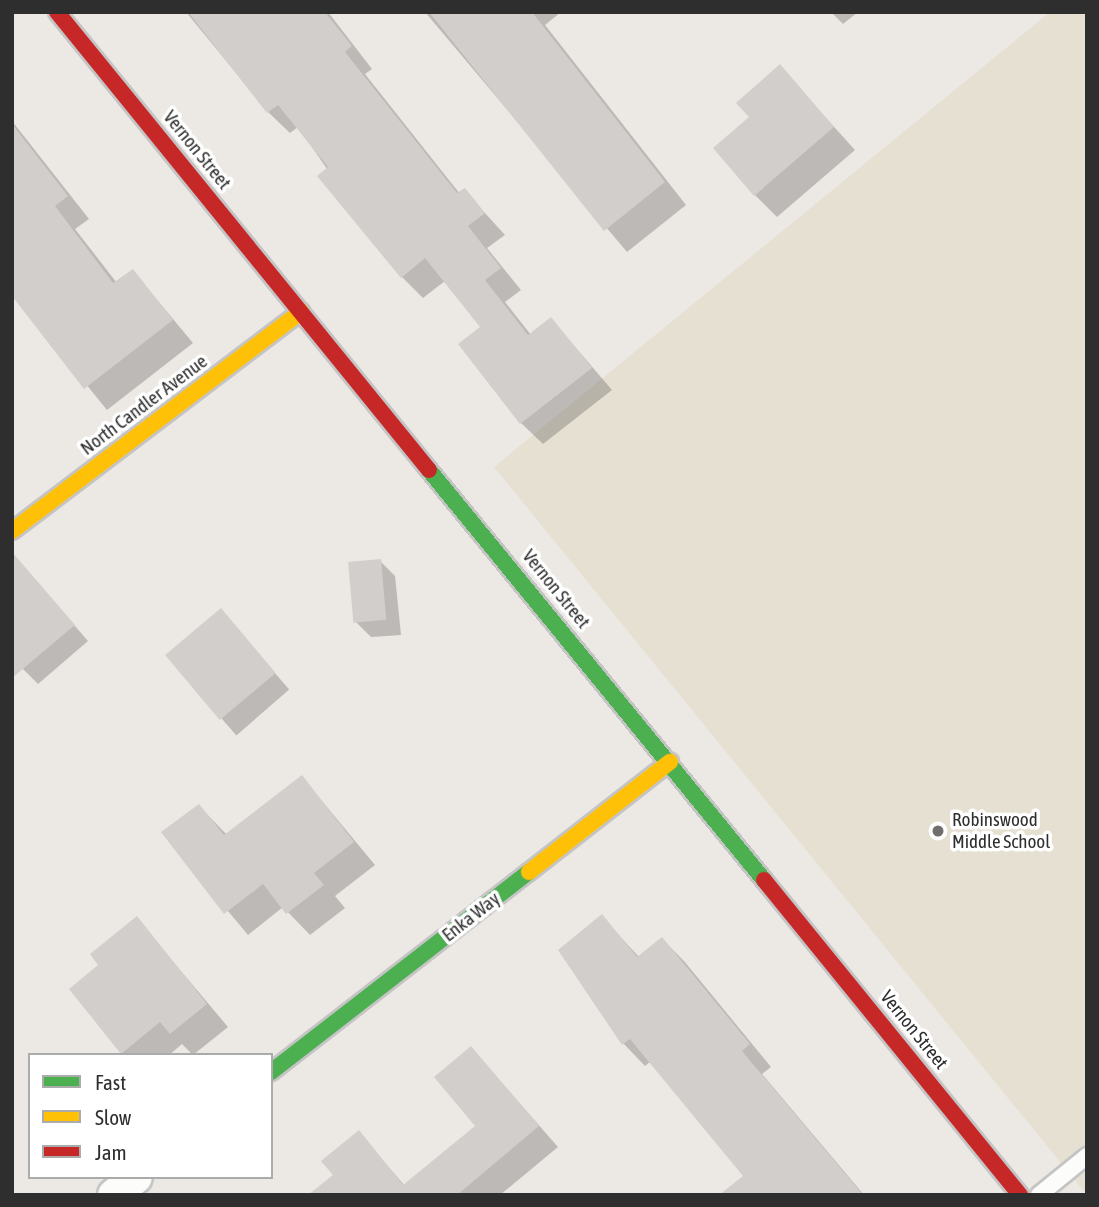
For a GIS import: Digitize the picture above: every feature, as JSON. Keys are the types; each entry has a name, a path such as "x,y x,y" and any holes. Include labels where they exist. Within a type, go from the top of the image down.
{"street":[{"name":"Vernon Street","path":"57,12 1020,1195"},
{"name":"North Candler Avenue","path":"12,531 301,312"},
{"name":"Enka Way","path":"273,1070 670,762"},
{"path":"114,1195 134,1179"}],"lane":[{"path":"1039,1195 1087,1156"}],"shaded area":[{"name":"Robinswood Middle School","path":"1050,12 1087,12 1087,1195 494,467"}],"building":[{"path":"188,12 325,12 352,46 345,52 457,193 465,188 485,213 468,226 501,268 485,280 528,335 551,317 592,368 520,424 458,344 480,327 425,258 401,278 317,176 328,167 278,105 267,113"},
{"path":"429,12 532,12 665,182 604,231"},
{"path":"780,64 834,127 754,196 713,148 749,117 736,103"},
{"path":"12,124 68,196 55,206 113,283 133,269 173,320 84,389 12,296"},
{"path":"12,552 75,625 12,678"},
{"path":"381,559 386,620 353,623 348,562"},
{"path":"221,608 276,673 220,720 165,655"},
{"path":"302,775 354,842 314,873 324,885 286,914 263,884 224,914 161,832 199,804 224,835"},
{"path":"602,914 637,957 662,937 750,1044 742,1051 863,1195 719,1195 743,1176 630,1039 622,1045 558,950"},
{"path":"137,916 207,1004 170,1034 160,1022 120,1053 69,989 98,965 90,954"},
{"path":"471,1046 539,1126 457,1195 308,1195 333,1175 321,1161 359,1130 403,1185 475,1126 434,1077"}],"traffic: fast":[{"path":"429,470 764,880"},
{"path":"273,1070 529,872"}],"traffic: slow":[{"path":"12,531 301,312"},
{"path":"529,872 670,762"}],"traffic: jam":[{"path":"57,12 429,470"},
{"path":"764,880 1020,1195"}],"place":[{"name":"Robinswood Middle School","path":"938,831"}]}
